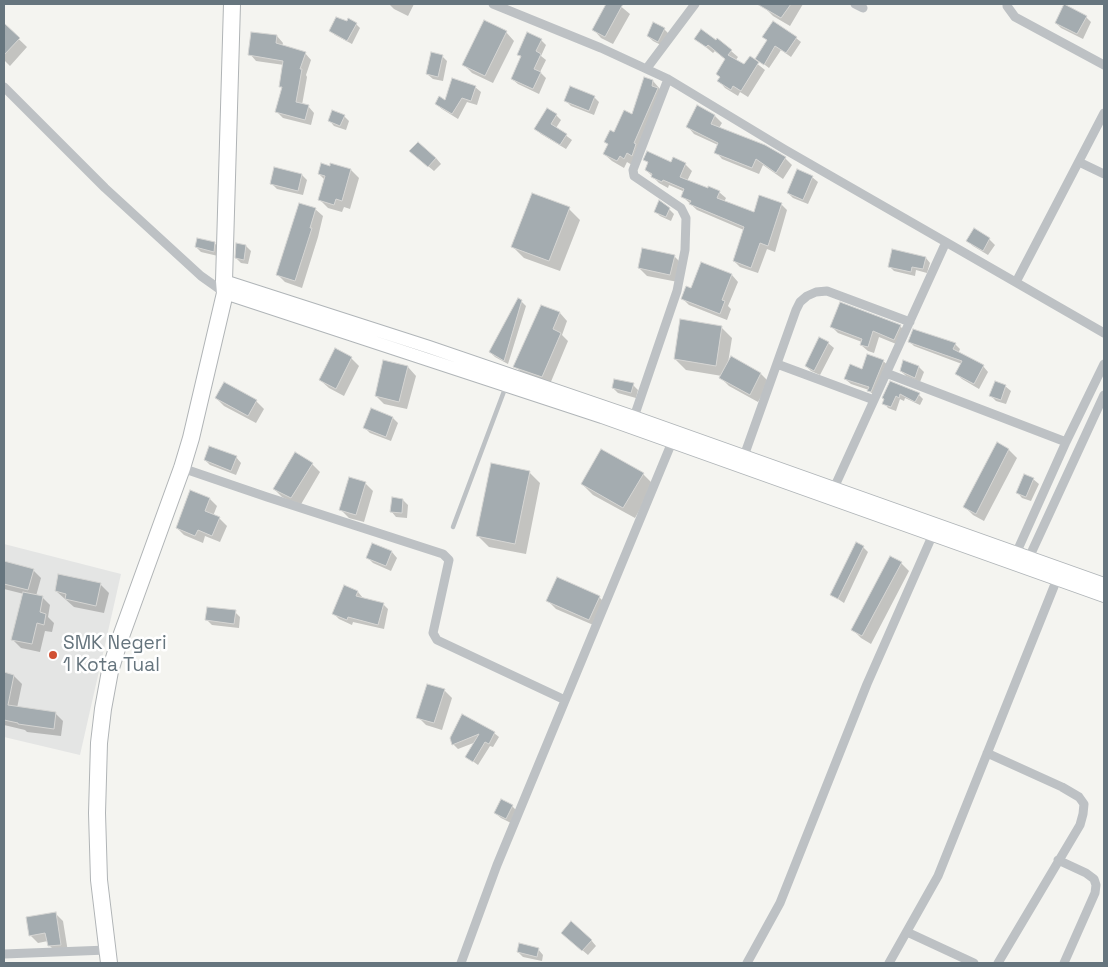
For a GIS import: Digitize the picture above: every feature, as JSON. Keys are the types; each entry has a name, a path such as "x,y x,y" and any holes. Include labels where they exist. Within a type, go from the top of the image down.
{"highway":[{"path":"108,957 99,880 96,813 99,743 103,709 110,671 122,631 182,468 191,438 225,287 232,4"}],"street":[{"path":"493,4 647,68 668,79 784,150 1104,333"},
{"path":"647,68 695,4"},
{"path":"1007,4 1006,6 1015,17 1104,65"},
{"path":"634,417 677,291 685,250 686,218 681,208 634,176 633,170 668,79"},
{"path":"4,87 105,188 202,276 225,287 507,380 634,417 834,488 1021,560 1057,579 1104,596"},
{"path":"1016,282 1104,113"},
{"path":"1079,162 1104,174"},
{"path":"834,488 946,242"},
{"path":"744,456 796,310 800,302 807,296 816,292 827,291 910,322"},
{"path":"777,364 874,400"},
{"path":"1021,560 1066,442 1104,364"},
{"path":"886,373 1066,442"},
{"path":"507,380 672,442 933,534 1104,584"},
{"path":"1021,560 1104,395"},
{"path":"461,963 496,865 672,442"},
{"path":"182,468 443,554 449,560 432,633 437,640 565,700"},
{"path":"747,963 780,903 866,684 933,534"},
{"path":"889,963 938,876 1057,579"},
{"path":"987,753 1062,787 1079,797 1084,804 1080,825 998,963"},
{"path":"1058,860 1086,873 1094,879 1096,885 1095,893 1064,963"},
{"path":"907,932 974,963"},
{"path":"4,954 108,957"}],"lane":[{"path":"453,527 507,380"}],"shaded area":[{"name":"SMK Negeri 1 Kota Tual","path":"4,544 121,574 80,755 4,737"}],"building":[{"path":"606,4 623,4 605,37 592,30"},
{"path":"757,4 791,4 781,18"},
{"path":"1064,4 1087,16 1077,34 1055,23"},
{"path":"336,17 347,21 348,18 357,23 347,41 329,31"},
{"path":"484,20 507,31 485,76 462,65"},
{"path":"773,21 797,37 786,53 775,46 764,65 755,59 767,40 762,37"},
{"path":"653,22 665,28 658,42 647,36"},
{"path":"4,23 20,38 4,55"},
{"path":"701,29 716,40 717,38 732,50 728,55 744,64 750,56 759,62 741,91 733,86 731,90 717,81 720,77 716,74 725,59 708,45 706,47 694,39"},
{"path":"251,32 277,35 276,43 306,52 300,69 302,69 296,102 309,105 305,120 275,112 282,87 279,87 283,61 248,55"},
{"path":"527,32 542,39 536,51 541,54 534,69 541,72 533,89 511,79 521,56 517,55"},
{"path":"431,52 443,55 438,77 426,74"},
{"path":"644,77 653,80 652,86 658,88 634,143 636,144 632,156 627,153 624,159 620,156 617,161 603,154 608,144 604,142 610,130 614,132 624,110 632,114"},
{"path":"452,78 476,86 471,101 462,98 452,114 435,104 439,96 445,100"},
{"path":"570,86 595,96 589,111 564,101"},
{"path":"697,105 715,115 711,124 765,145 786,157 776,173 756,159 752,168 714,153 718,143 686,127"},
{"path":"547,108 557,114 551,124 567,134 560,145 534,129"},
{"path":"332,110 345,115 340,126 328,121"},
{"path":"418,142 436,158 428,167 409,151"},
{"path":"647,151 671,162 673,157 686,163 680,177 720,191 717,198 754,212 759,195 782,203 768,246 760,243 751,268 733,261 744,227 689,204 691,201 681,197 684,189 651,177 652,174 645,170 648,162 643,160"},
{"path":"321,163 330,166 330,163 351,169 342,201 336,199 334,205 318,200 325,176 318,174"},
{"path":"274,167 302,174 298,191 270,184"},
{"path":"797,169 813,176 803,200 787,193"},
{"path":"532,193 570,207 549,261 511,247"},
{"path":"659,200 670,208 666,217 654,212"},
{"path":"299,203 316,208 310,228 312,228 295,281 276,275"},
{"path":"974,228 990,238 983,251 966,241"},
{"path":"197,238 215,242 214,252 195,247"},
{"path":"236,243 246,245 244,260 235,258"},
{"path":"642,248 675,255 670,275 638,268"},
{"path":"892,249 926,257 923,269 912,267 911,272 888,267"},
{"path":"701,262 732,274 722,300 725,301 720,314 681,299 686,286 691,288"},
{"path":"518,298 522,300 504,361 489,352"},
{"path":"840,302 901,325 894,340 873,331 868,347 860,345 862,339 830,327"},
{"path":"541,305 560,312 553,329 561,333 542,377 513,367"},
{"path":"680,319 722,326 716,366 674,359"},
{"path":"913,329 956,343 953,349 984,365 974,384 955,374 962,361 908,342"},
{"path":"819,337 829,342 814,371 805,366"},
{"path":"335,348 352,357 336,389 319,380"},
{"path":"867,354 884,360 871,392 867,391 869,387 844,379 850,364 862,369"},
{"path":"731,356 761,373 750,395 719,378"},
{"path":"383,360 408,366 399,402 375,396"},
{"path":"903,360 919,366 915,378 900,371"},
{"path":"614,379 634,383 631,393 612,388"},
{"path":"890,381 920,393 915,402 900,394 899,398 896,396 891,407 882,404 884,399 882,398"},
{"path":"995,381 1006,385 1001,400 989,396"},
{"path":"224,382 257,400 248,416 215,398"},
{"path":"371,408 393,417 386,437 363,428"},
{"path":"997,442 1009,449 976,514 963,507"},
{"path":"209,446 237,456 231,471 204,460"},
{"path":"601,449 644,473 623,508 581,484"},
{"path":"295,452 313,463 291,498 273,489"},
{"path":"491,463 530,471 515,544 476,536"},
{"path":"1024,474 1034,478 1026,497 1016,493"},
{"path":"349,477 366,482 356,515 339,510"},
{"path":"190,490 210,498 205,511 220,517 212,536 198,530 195,536 176,528"},
{"path":"392,497 403,499 402,513 390,512"},
{"path":"856,542 864,546 838,599 830,595"},
{"path":"372,543 392,551 386,566 366,558"},
{"path":"890,556 902,562 862,636 851,630"},
{"path":"4,561 34,569 28,590 4,584"},
{"path":"58,574 101,583 96,606 65,599 66,594 55,591"},
{"path":"557,577 600,596 589,620 546,601"},
{"path":"344,585 358,591 356,596 384,603 378,625 348,617 347,620 332,614"},
{"path":"23,592 43,596 40,612 46,614 44,625 37,623 32,644 11,640"},
{"path":"207,607 236,610 234,624 205,620"},
{"path":"4,672 14,675 8,705 56,712 54,729 4,720"},
{"path":"427,684 445,689 434,723 416,718"},
{"path":"462,714 495,732 489,744 485,742 473,762 465,757 479,734 452,745 450,738"},
{"path":"501,799 513,805 506,819 494,813"},
{"path":"56,912 61,945 48,946 45,933 29,936 26,917"},
{"path":"571,921 592,940 582,951 561,933"},
{"path":"519,943 539,948 537,957 517,952"}],"place":[{"name":"SMK Negeri 1 Kota Tual","path":"53,655"}]}
